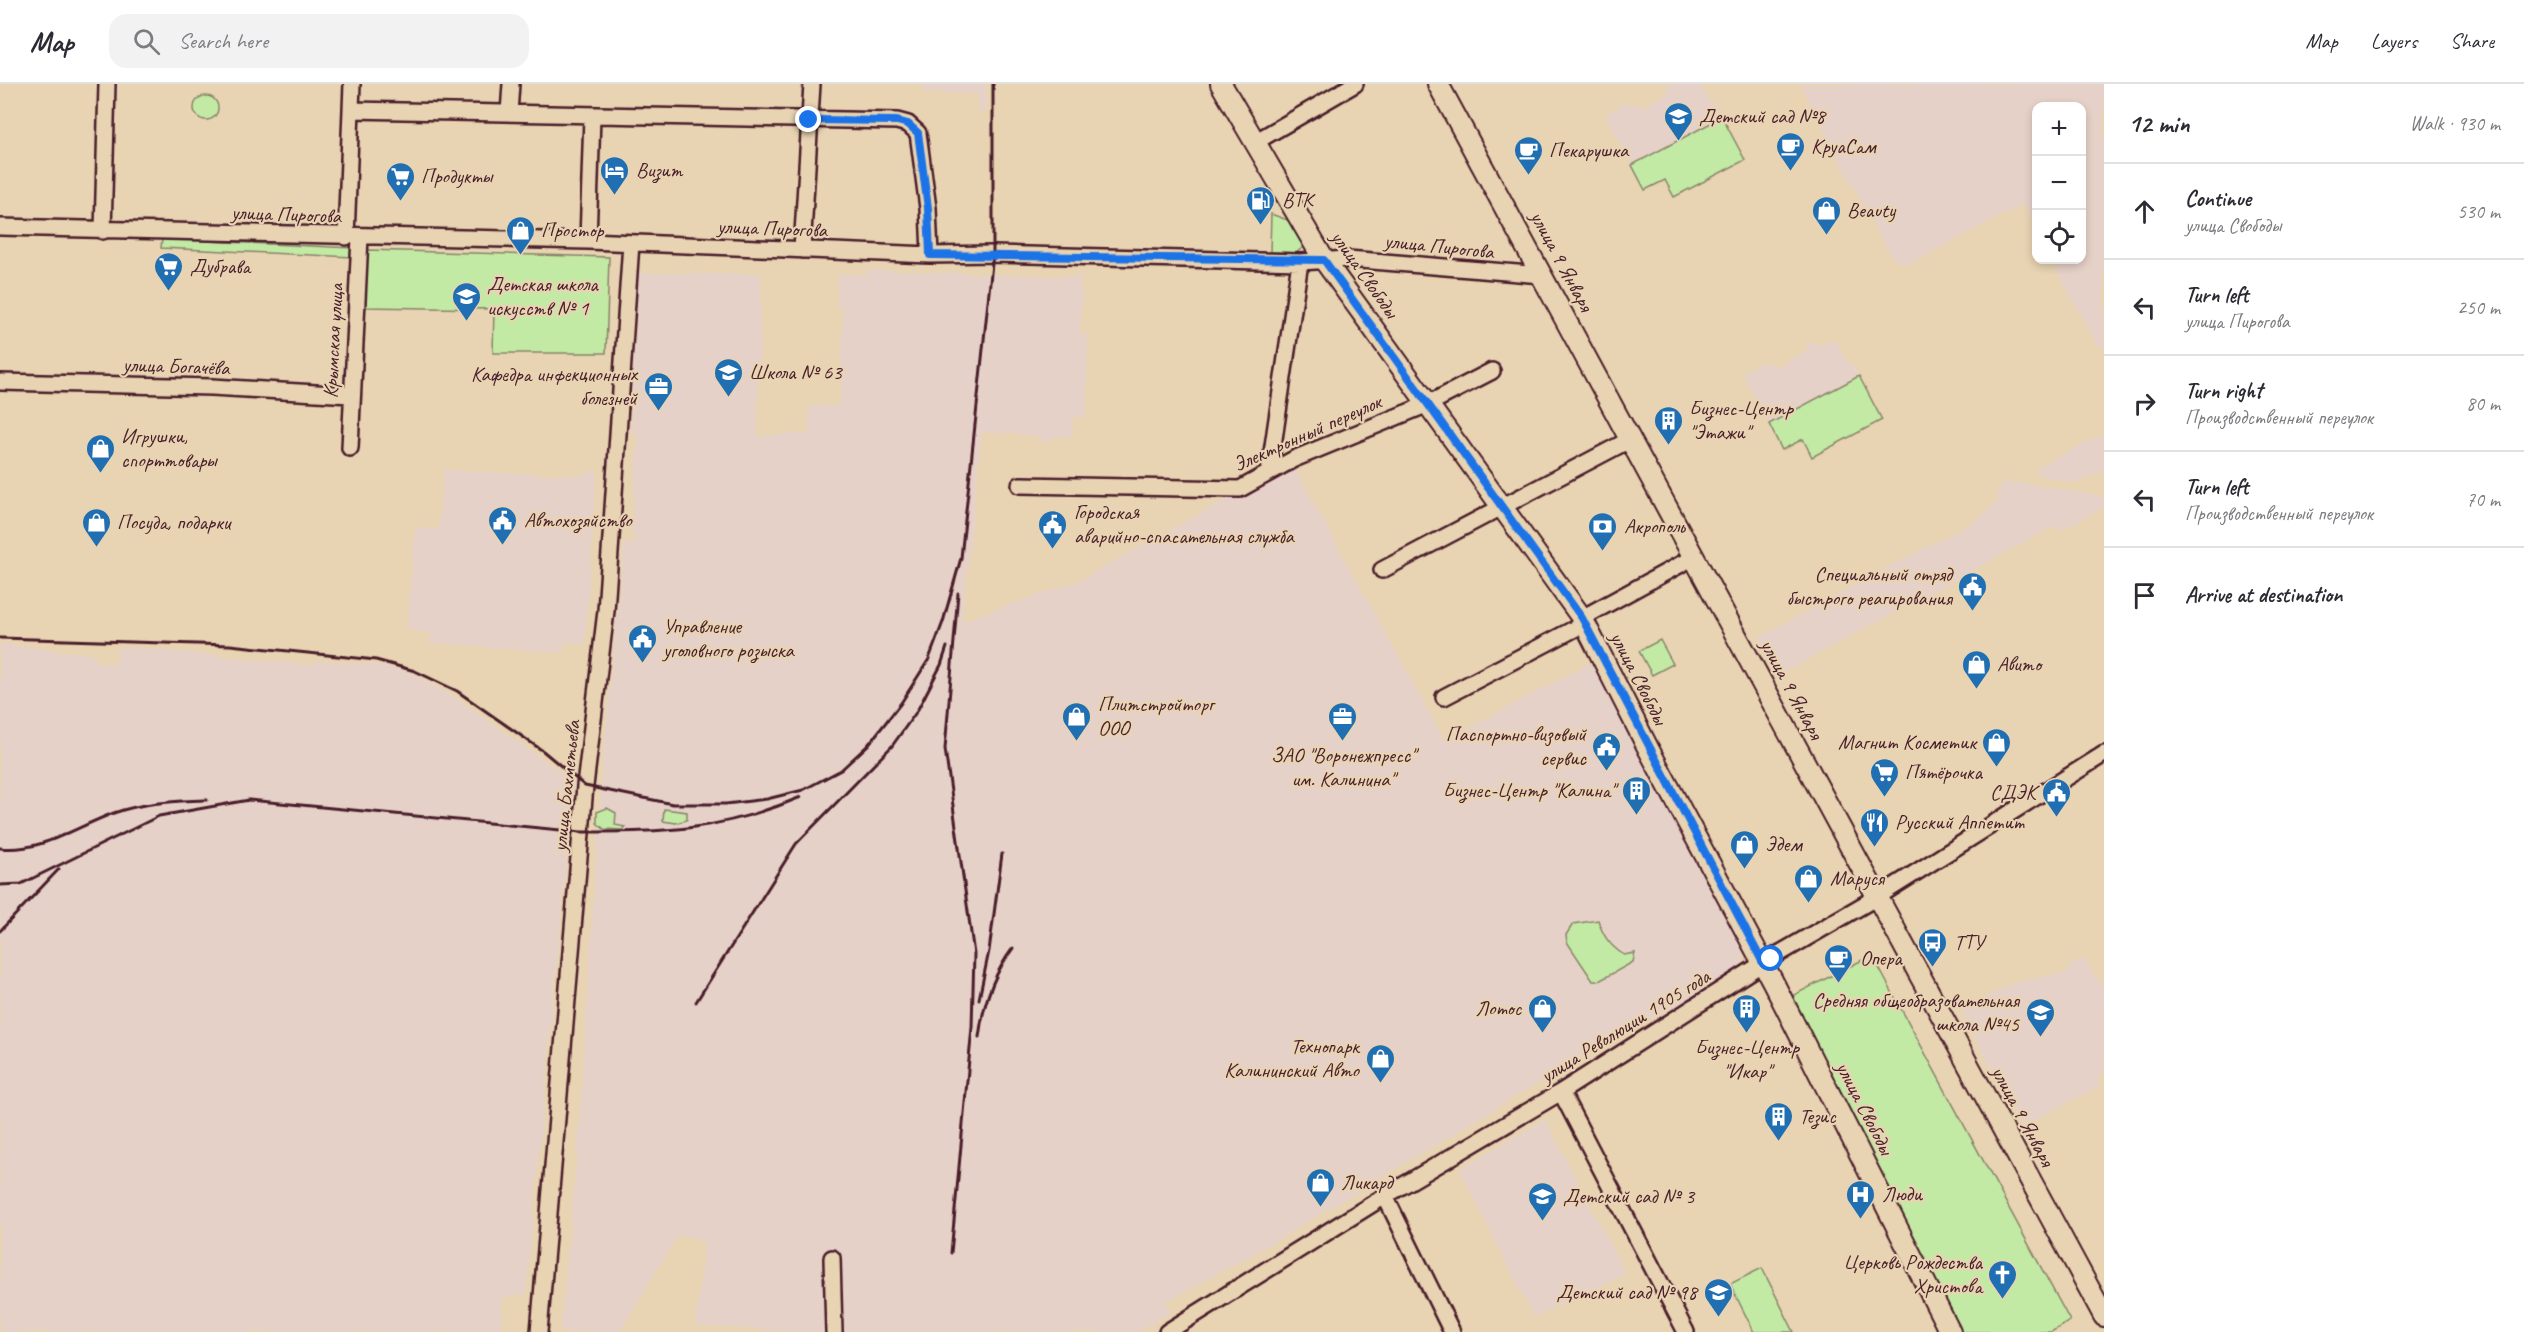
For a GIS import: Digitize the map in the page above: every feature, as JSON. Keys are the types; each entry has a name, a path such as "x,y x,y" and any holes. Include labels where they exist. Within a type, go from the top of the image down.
{"main road":[{"name":"улица Свободы","path":"1221,84 1324,260 1582,618 1763,963 1950,1332"},
{"name":"улица 9 Января","path":"1438,84 1877,897 2098,1299 2104,1316"}],"street":[{"path":"103,231 107,84"},
{"name":"Крымская улица","path":"350,448 353,237 352,84"},
{"path":"509,113 512,84"},
{"path":"802,250 812,84"},
{"path":"1255,142 1355,84"},
{"path":"351,110 897,121 908,124 918,133 928,208 930,255"},
{"path":"588,242 592,116"},
{"name":"улица Пирогова","path":"0,227 631,243 930,255 993,254 1300,262 1348,259 1542,275"},
{"name":"улица Бахметьева","path":"539,1332 585,786 606,611 631,243"},
{"path":"1269,473 1300,262"},
{"name":"Электронный переулок","path":"1020,485 1240,489 1294,459 1428,404 1492,371"},
{"name":"улица Богачёва","path":"0,382 212,387 351,395"},
{"path":"1382,570 1631,440"},
{"path":"1444,697 1576,628 1582,618 1694,557"},
{"name":"улица Революции 1905 года","path":"1167,1332 1385,1196 1561,1092 1763,963 1877,897 2104,754"},
{"path":"1561,1092 1686,1332"},
{"path":"1385,1196 1452,1332"},
{"path":"832,1258 834,1332"}],"shaded area":[{"path":"922,84 986,84 986,112 978,112 978,94 923,93"},
{"name":"Детский сад №8","path":"1670,84 1700,84 1711,104 1714,102 1745,160 1674,197 1665,180 1645,190 1605,114 1627,102 1629,106 1635,103 1643,107 1669,92 1667,86"},
{"path":"1800,84 2104,84 2104,349 2101,349 2087,328 2054,264 2086,264 2086,102 2032,102 2032,220 2024,204 1908,265 1894,260 1878,234"},
{"path":"867,270 1081,277 1080,291 1083,292 1080,334 1088,335 1086,417 1073,417 1072,437 1053,436 1053,441 1038,441 1038,436 982,432 962,621 1078,581 1292,463 1445,741 1601,657 1745,942 1743,961 1733,975 1585,1055 1262,1249 1165,1303 1172,1312 1136,1332 801,1332 695,1326 704,1245 699,1239 678,1235 622,1328 616,1332 560,1332 577,1157 602,768 624,542 635,542 635,533 631,532 638,433 631,433 637,273 762,274 757,436 809,433 808,406 840,405 843,308 837,308 837,274 867,275"},
{"path":"1835,339 1848,363 1851,362 1882,420 1812,457 1803,439 1782,450 1742,373 1764,361 1766,365 1772,362 1774,366 1778,364 1780,366 1788,362 1787,359 1808,351 1805,345 1811,342 1818,345"},
{"path":"2104,434 2104,471 2075,484 2036,474 2039,466"},
{"name":"Автохозяйство","path":"444,469 585,475 586,471 597,472 585,644 564,643 564,653 429,643 430,633 407,631 415,528 438,529"},
{"path":"2007,480 2014,486 2019,482 2104,497 2104,508 2058,531 2055,526 1779,675 1759,637 1978,519 2000,499 1995,494"},
{"path":"0,645 96,655 96,662 116,664 118,646 315,665 318,660 380,665 410,672 458,699 574,781 526,1293 503,1298 501,1332 0,1332"},
{"name":"Средняя общеобразовательная школа №45","path":"2083,958 2104,988 2104,1074 2097,1078 2101,1086 2023,1126 1960,1009 2016,982 2068,972 2069,967"},
{"name":"Детский сад № 3","path":"1545,1119 1626,1274 1534,1318 1459,1169"}],"green space":[{"path":"206,96 214,100 218,108 214,116 206,120 198,116 194,108 198,100"},
{"path":"1722,117 1745,160 1674,197 1665,180 1645,190 1632,165"},
{"path":"1271,214 1293,222 1304,240 1302,248 1296,253 1270,252"},
{"path":"162,239 353,248 353,257 161,248"},
{"path":"367,250 609,257 606,353 493,353 494,309 365,307"},
{"path":"1859,376 1882,420 1812,457 1803,439 1782,450 1769,424"},
{"path":"1660,640 1673,664 1652,675 1639,651"},
{"path":"607,808 616,813 615,825 625,827 622,830 604,829 597,823 597,812"},
{"path":"664,809 687,812 687,820 676,823 663,821"},
{"path":"1598,920 1605,936 1615,948 1624,955 1635,953 1633,962 1599,981 1593,981 1567,942 1566,935 1573,924"},
{"path":"1872,955 2070,1321 2051,1332 1959,1332 1792,996"},
{"path":"1762,1268 1794,1332 1754,1332 1730,1284"}],"railway":[{"path":"0,638 230,645 376,660 415,671 457,691 543,751 585,786 673,804 726,804 767,799 803,790 841,770 868,745 901,703 929,659 943,622 961,558 993,254 993,84"},
{"path":"951,1253 972,1027 974,954 945,749 958,593"},
{"path":"696,1002 796,844 892,746 917,711 941,665 947,647"},
{"path":"0,885 21,884 159,816 249,800 581,832 612,832 667,830 718,823 745,817 801,797"},
{"path":"0,848 32,846 133,807 165,802 207,800"},
{"path":"979,999 989,951 1002,854"},
{"path":"0,931 59,869"},
{"path":"979,1037 990,990 1013,948"}],"place":[{"name":"Детский сад №8","path":"1678,142"},
{"name":"КруаСам","path":"1790,172"},
{"name":"Пекарушка","path":"1528,176"},
{"name":"Визит","path":"615,196"},
{"name":"Продукты","path":"400,202"},
{"name":"ВТК","path":"1261,226"},
{"name":"Beauty","path":"1826,236"},
{"name":"Простор","path":"520,256"},
{"name":"Дубрава","path":"169,292"},
{"name":"Детская школа искусств № 1","path":"466,322"},
{"name":"Школа № 63","path":"728,398"},
{"name":"Кафедра инфекционных болезней","path":"658,412"},
{"name":"Бизнес-Центр \"Этажи\"","path":"1668,446"},
{"name":"Игрушки, спорттовары","path":"100,474"},
{"name":"Автохозяйство","path":"503,546"},
{"name":"Посуда, подарки","path":"96,548"},
{"name":"Городская аварийно-спасательная служба","path":"1053,550"},
{"name":"Акрополь","path":"1603,552"},
{"name":"Специальный отряд быстрого реагирования","path":"1973,612"},
{"name":"Управление уголовного розыска","path":"642,664"},
{"name":"Авито","path":"1976,690"},
{"name":"Плитстройторг ООО","path":"1077,742"},
{"name":"ЗАО \"Воронежпресс\" им. Калинина\"","path":"1343,742"},
{"name":"Магнит Косметик","path":"1997,768"},
{"name":"Паспортно-визовый сервис","path":"1607,772"},
{"name":"Пятёрочка","path":"1884,798"},
{"name":"Бизнес-Центр \"Калина\"","path":"1636,816"},
{"name":"СДЭК","path":"2057,818"},
{"name":"Русский Аппетит","path":"1874,848"},
{"name":"Эдем","path":"1744,870"},
{"name":"Маруся","path":"1809,904"},
{"name":"ТТУ","path":"1933,968"},
{"name":"Опера","path":"1839,984"},
{"name":"Лотос","path":"1542,1034"},
{"name":"Бизнес-Центр \"Икар\"","path":"1747,1034"},
{"name":"Средняя общеобразовательная школа №45","path":"2040,1038"},
{"name":"Технопарк Калининский Авто","path":"1380,1084"},
{"name":"Тезис","path":"1778,1142"},
{"name":"Ликард","path":"1320,1208"},
{"name":"Люди","path":"1861,1220"},
{"name":"Детский сад № 3","path":"1542,1222"},
{"name":"Церковь Рождества Христова","path":"2003,1300"},
{"name":"Детский сад № 98","path":"1718,1318"}],"route":[{"path":"809,120 897,121 908,124 918,133 928,208 930,255 993,254 1300,262 1324,260 1582,618 1649,750 1763,963 1771,959"}]}
